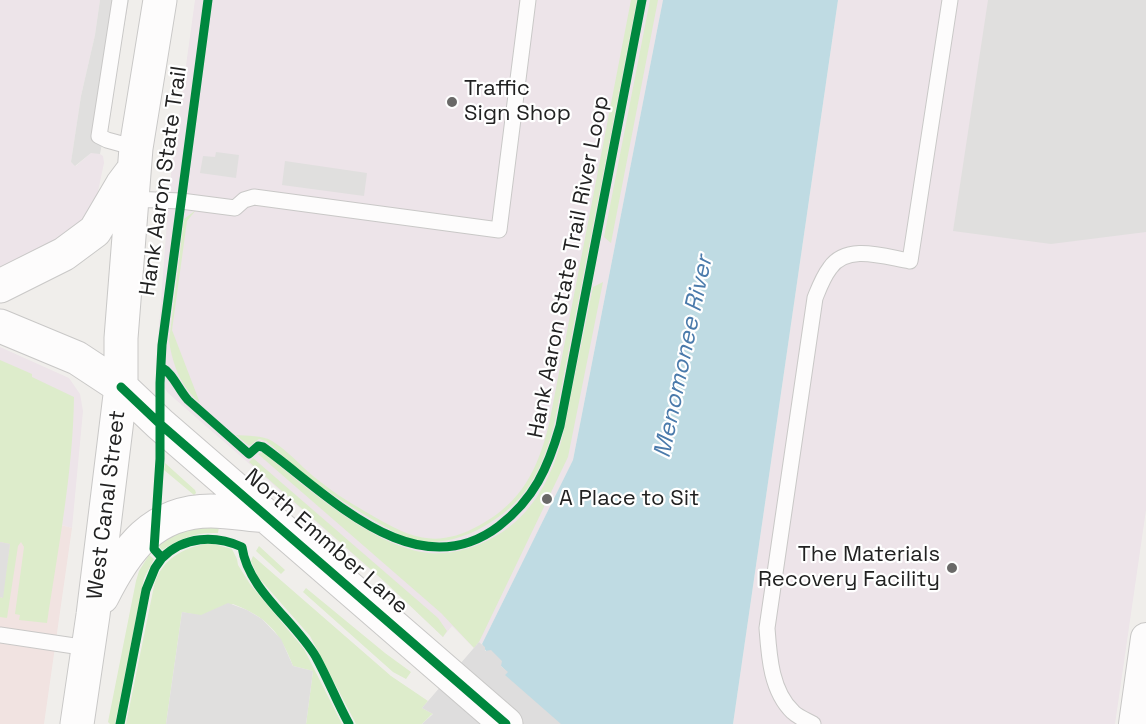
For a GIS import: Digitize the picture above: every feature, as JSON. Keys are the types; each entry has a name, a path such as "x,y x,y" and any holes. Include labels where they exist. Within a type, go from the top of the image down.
{"street":[{"name":"West Canal Street","path":"77,724 121,387 121,338 134,172 160,0"},
{"path":"0,286 64,254 95,231 122,185 134,172"},
{"name":"North Emmber Lane","path":"0,326 77,358 121,387 160,424 506,724"},
{"path":"93,615 125,556 140,538 154,527 177,515 196,512 211,511 267,516"},
{"path":"1134,724 1146,638"}],"lane":[{"path":"120,0 99,136 107,140 134,172 180,201 235,208 244,200 254,197 499,230 528,0"},
{"path":"813,724 794,714 782,700 774,681 767,628 815,298 831,266 844,256 860,253 910,261 950,0"},
{"path":"0,635 88,648"}],"shaded area":[{"path":"0,0 100,0 71,162 76,166 91,153 97,152 103,156 104,163 97,196 85,218 77,227 0,276"},
{"path":"100,0 129,0 100,154 91,153 75,166 71,162"},
{"path":"195,0 663,0 573,460 482,644 479,642 474,648 452,626 443,637 385,582 168,393 157,378 170,182"},
{"path":"838,0 1146,0 1146,510 1115,724 733,724"},
{"path":"988,0 1146,0 1146,232 1051,244 953,231"},
{"path":"216,152 239,155 236,178 200,173 203,156 215,157"},
{"path":"285,161 367,173 364,196 282,185"},
{"path":"0,347 69,378 80,394 83,411 72,528 0,507"},
{"path":"0,507 72,528 44,724 0,724"},
{"path":"0,542 10,544 3,598 0,597"},
{"path":"228,603 262,619 281,639 293,666 313,671 306,724 166,724 182,612 201,615"}],"green space":[{"path":"631,0 637,0 554,426 539,469 515,503 491,522 464,536 433,542 413,540 380,524 329,492 266,441 259,439 249,446 236,435 259,437 272,441 319,481 345,499 395,528 421,537 435,539 464,533 495,516 517,495 533,470 549,424"},
{"path":"650,0 658,0 611,243 604,237"},
{"path":"196,210 187,221 172,330 200,403 193,397 179,375 169,341 184,219"},
{"path":"603,282 568,457 479,642 474,648 441,613 258,454 263,452 319,498 364,528 408,549 446,553 463,550 487,541 511,526 526,511 544,486 553,467 563,434 593,287"},
{"path":"0,360 74,397 68,482 47,623 19,620 20,615 15,614 24,547 21,542 18,546 7,618 0,617 0,597 2,598 10,544 0,542"},
{"path":"253,458 438,618 447,631 443,637 385,582 249,462"},
{"path":"165,463 195,490 194,495 164,470"},
{"path":"196,525 219,527 218,533 189,537 162,550 158,545 171,536"},
{"path":"210,543 232,549 238,565 250,584 304,649 342,724 306,724 313,671 293,666 283,644 271,627 255,614 233,604 201,616 182,612 166,724 126,724 157,577 162,568 175,556 191,548"},
{"path":"259,546 285,570 281,574 256,551"},
{"path":"149,555 154,559 144,578 115,724 110,724 108,722 136,581"},
{"path":"253,556 391,676 428,701 422,708 433,714 422,724 356,724 310,636 258,577 251,561"},
{"path":"306,588 411,672 406,679 393,672 303,592"}],"water":[{"name":"Menomonee River","path":"663,0 838,0 733,724 466,724 507,672 482,644 573,460"}],"pier":[{"path":"479,642 485,647 485,651 491,650 502,661 501,666 508,672 505,675 561,724 422,724 433,714 422,708"}],"cycle path":[{"name":"Hank Aaron State Trail","path":"120,724 146,590 162,558 154,549 160,459 162,345 208,0"},
{"name":"Hank Aaron State Trail River Loop","path":"161,367 172,377 188,400 249,454 258,446 263,447 315,488 374,528 404,541 436,547 467,543 499,526 531,494 545,469 560,426 642,0"},
{"path":"121,387 160,424 506,724"},
{"path":"162,558 180,545 200,540 211,539 242,547 246,563 262,591 307,643 316,657 349,724"}],"place":[{"name":"Traffic Sign Shop","path":"452,102"},
{"name":"A Place to Sit","path":"547,499"},
{"name":"The Materials Recovery Facility","path":"952,568"}]}
